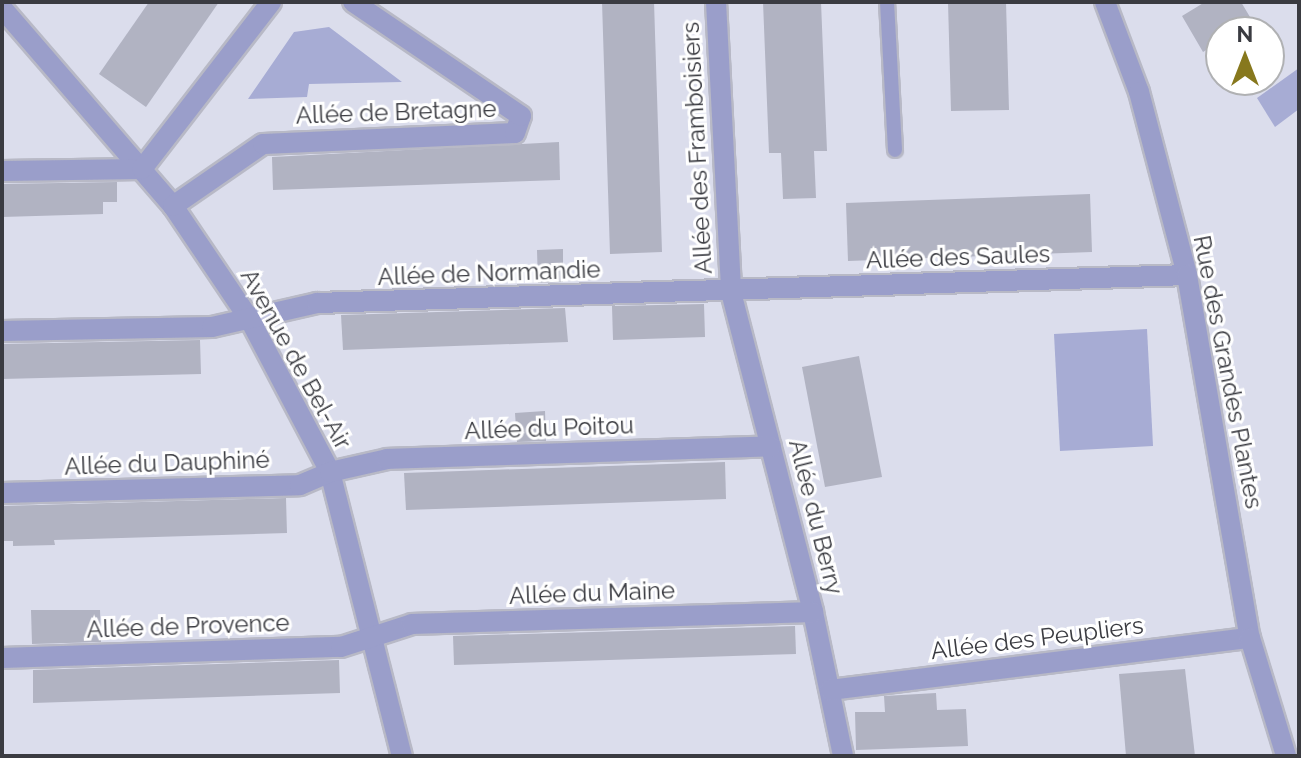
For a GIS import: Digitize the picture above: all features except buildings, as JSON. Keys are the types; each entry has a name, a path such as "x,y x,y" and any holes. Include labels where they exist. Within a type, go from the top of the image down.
{"street":[{"path":"2,171 142,169 271,2"},
{"name":"Allée de Bretagne","path":"173,206 263,144 515,133 521,116 353,2"},
{"name":"Allée des Framboisiers","path":"716,2 731,292"},
{"name":"Rue des Grandes Plantes","path":"1105,2 1139,92 1187,275 1250,638 1286,756"},
{"name":"Avenue de Bel-Air","path":"2,8 173,206 250,320 330,472 402,756"},
{"name":"Allée des Saules","path":"731,292 1187,275"},
{"name":"Allée de Normandie","path":"2,331 212,327 317,303 731,292"},
{"name":"Allée du Berry","path":"731,292 813,612 843,756"},
{"name":"Allée du Poitou","path":"330,472 387,459 771,446"},
{"name":"Allée du Dauphiné","path":"2,493 300,485 330,472"},
{"name":"Allée du Maine","path":"374,637 412,624 813,612"},
{"name":"Allée de Provence","path":"2,658 341,647 374,637"},
{"name":"Allée des Peupliers","path":"830,690 1250,638"}],"lane":[{"path":"887,2 895,150"}],"shaded area":[{"path":"329,27 402,82 309,84 307,97 248,99 294,32"},
{"path":"1299,68 1299,109 1275,127 1257,98 1285,96 1285,78"},
{"path":"1147,329 1153,446 1060,451 1054,334"}]}
